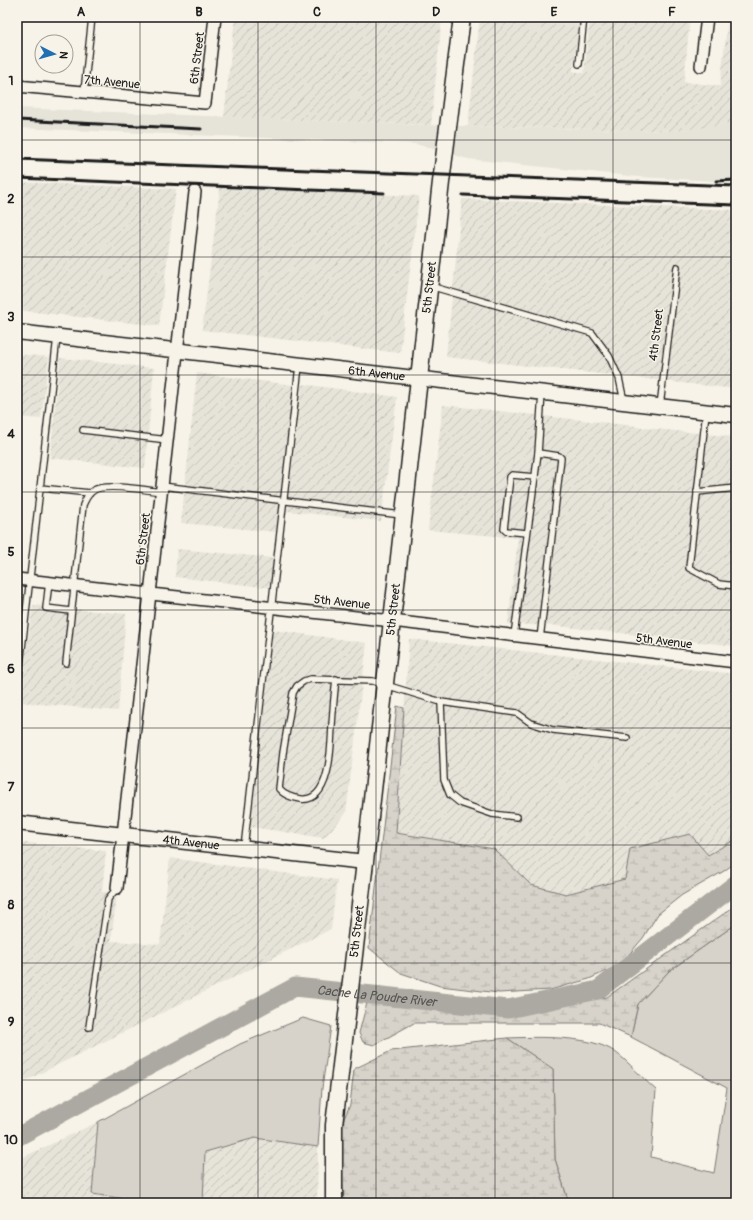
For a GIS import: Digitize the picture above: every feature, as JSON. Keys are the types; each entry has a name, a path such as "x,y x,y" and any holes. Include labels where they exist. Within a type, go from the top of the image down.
{"main road":[{"name":"5th Street","path":"334,1203 334,1125 462,17"}],"street":[{"name":"6th Street","path":"205,103 215,17"},
{"path":"701,66 707,17"},
{"name":"7th Avenue","path":"17,86 205,103"},
{"name":"6th Street","path":"117,888 195,192"},
{"name":"6th Avenue","path":"17,332 736,415"},
{"name":"5th Avenue","path":"17,579 392,621 736,662"},
{"name":"4th Avenue","path":"17,823 365,862"}],"lane":[{"path":"84,92 92,17"},
{"path":"579,64 584,17"},
{"name":"4th Street","path":"660,406 676,267"},
{"path":"430,286 592,333 609,356 619,378 624,402"},
{"path":"17,693 57,337"},
{"path":"244,848 299,365"},
{"path":"514,636 538,454 542,393"},
{"path":"706,412 688,568 719,584 736,586"},
{"path":"83,430 168,440"},
{"path":"538,454 559,456 561,458 540,639"},
{"path":"527,532 506,531 504,529 510,476 535,477"},
{"path":"40,488 90,493"},
{"path":"66,663 83,505 87,496 94,490 102,488 162,489 284,501 404,516"},
{"path":"697,492 736,488"},
{"path":"49,582 46,608 71,611"},
{"path":"336,679 329,766 323,786 316,795 305,800 291,798 279,789 283,753 293,693 304,681 311,679 336,679 373,681 385,686 441,702 517,713 531,723 553,730 627,738"},
{"path":"441,702 444,780 450,795 460,803 492,814 517,817"},
{"path":"89,1027 108,899 117,888"}],"shaded area":[{"path":"235,17 442,17 431,125 224,117"},
{"path":"480,17 497,17 579,27 573,71 584,73 590,17 690,17 684,82 720,86 728,17 736,17 736,122 674,131 468,126"},
{"path":"497,17 580,17 579,27"},
{"path":"17,108 424,125 674,131 736,122 736,182 639,177 468,159 416,144 17,128"},
{"path":"17,182 176,189 159,326 17,310"},
{"path":"220,188 419,196 400,353 202,330"},
{"path":"462,199 736,210 736,389 446,357"},
{"path":"17,354 49,357 41,419 17,417"},
{"path":"60,358 154,368 145,468 50,458"},
{"path":"197,373 293,385 277,532 181,523"},
{"path":"302,384 397,397 381,521 287,511"},
{"path":"443,405 736,437 736,646 557,626 508,624 518,538 428,530"},
{"path":"177,549 274,558 272,588 175,577"},
{"path":"33,605 126,614 118,711 19,702"},
{"path":"273,630 367,643 346,813 324,838 251,827"},
{"path":"409,639 736,674 736,839 708,855 690,834 631,849 625,879 566,894 533,887 494,849 396,833"},
{"path":"17,842 106,851 102,892 117,893 111,941 160,944 170,858 337,880 331,929 17,1085"},
{"path":"98,1122 92,1194 152,1203 17,1203 17,1160"},
{"path":"255,1138 318,1147 317,1203 203,1203 204,1152"}],"green space":[{"path":"397,706 404,708 396,833 494,849 531,885 566,894 625,879 630,849 690,834 708,855 736,839 736,862 724,871 682,895 658,914 643,938 620,965 589,979 550,990 499,993 440,986 401,973 369,948"},
{"path":"736,905 736,924 669,971 638,1004 631,1037 599,1023 414,1023 374,1045 363,1042 359,1033 368,999 418,1007 520,1013 607,997"},
{"path":"736,924 736,1203 569,1203 555,1159 553,1069 507,1038 563,1038 592,1042 605,1046 615,1052 656,1090 651,1157 714,1173 727,1088 631,1037 638,1004 669,971"},
{"path":"303,1018 331,1026 322,1088 318,1147 255,1138 205,1152 203,1203 152,1203 92,1194 98,1122 240,1044"},
{"path":"507,1038 553,1069 555,1159 569,1203 344,1203 342,1174 342,1123 350,1105 354,1069 391,1051"}],"waterway":[{"name":"Cache La Poudre River","path":"17,1137 295,987 508,1009 598,990 736,884"}],"railway":[{"path":"17,120 201,129"},
{"path":"17,159 736,186"},
{"path":"17,178 384,193"},
{"path":"716,181 736,180"},
{"path":"463,195 736,205"}]}
